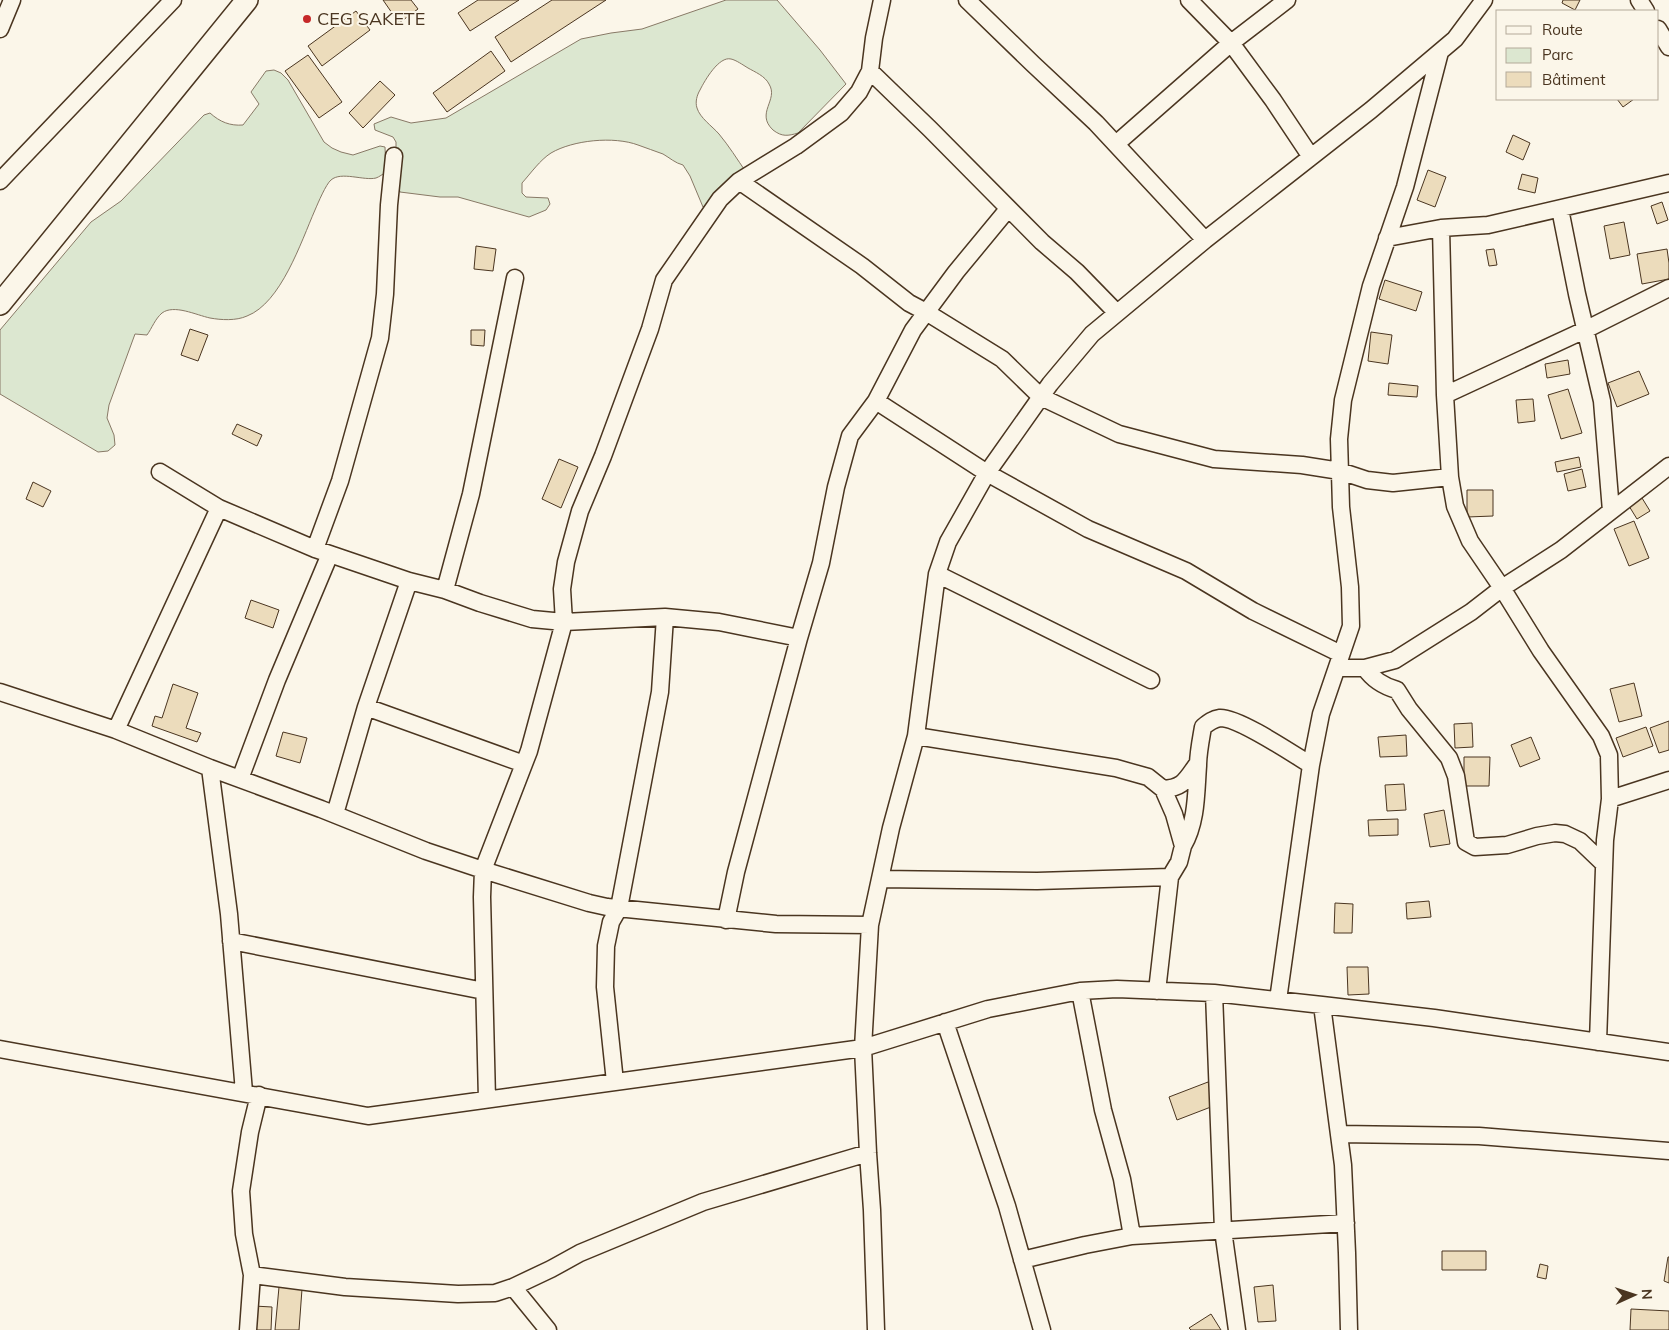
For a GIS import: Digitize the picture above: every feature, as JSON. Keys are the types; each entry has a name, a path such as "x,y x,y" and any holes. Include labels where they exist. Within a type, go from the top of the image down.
{"main road":[{"path":"0,304 247,0"}],"street":[{"path":"0,29 12,0"},
{"path":"0,181 173,0"},
{"path":"487,1099 483,870 529,751 564,622 562,589 564,571 580,511 603,456 650,329 664,280 720,199 739,181 796,146 842,114 859,92 870,71 874,38 882,0"},
{"path":"967,0 1096,123 1205,240"},
{"path":"1189,0 1231,43 1273,100 1311,157"},
{"path":"1116,144 1231,43 1287,0"},
{"path":"876,1330 872,1210 863,1048 870,925 890,828 916,736 937,574 948,542 987,473 1050,384 1092,334 1205,240 1371,110 1440,52 1455,39 1484,0"},
{"path":"1659,31 1669,47"},
{"path":"1278,1000 1311,765 1321,714 1351,626 1350,587 1341,508 1339,439 1343,400 1371,286 1405,187 1440,52"},
{"path":"870,71 1008,209 1077,272 1117,313"},
{"path":"240,779 322,552 380,338 385,294 389,205 394,156"},
{"path":"739,181 862,266 909,303 1002,359 1041,397 1119,434 1214,459 1302,465 1340,471 1367,480 1393,483 1450,477"},
{"path":"1387,238 1441,228 1488,225 1669,183"},
{"path":"726,920 736,872 799,638 821,564 836,486 850,436 876,401 913,330 956,272 1008,209"},
{"path":"1560,209 1577,294 1602,400 1611,512"},
{"path":"1441,228 1445,395 1450,477 1455,506 1470,541 1541,651 1601,736 1609,755 1610,799 1605,840 1598,1042"},
{"path":"445,590 471,494 515,278"},
{"path":"1445,395 1669,288"},
{"path":"876,401 987,473 1088,529 1186,571 1339,661 1365,668 1395,660 1471,612 1502,588 1561,550 1669,466"},
{"path":"160,472 219,508 322,552 532,619 564,622 665,617 719,622 799,638"},
{"path":"116,730 219,508"},
{"path":"937,574 1150,680"},
{"path":"335,814 366,707 409,581"},
{"path":"615,1082 605,987 606,946 611,922 619,908 660,692 665,617"},
{"path":"1365,668 1371,677 1384,687 1397,690 1449,758 1456,776 1466,842 1475,847 1507,844 1546,835 1565,834 1580,841 1604,864"},
{"path":"0,692 116,730 426,851 589,903 607,907 776,924 870,925"},
{"path":"366,707 524,764"},
{"path":"1157,991 1170,877 1179,862 1183,846 1190,834 1197,794 1198,763 1203,727 1211,720 1222,718 1236,721 1311,765"},
{"path":"916,736 1116,768 1148,777 1163,789 1174,814 1183,846"},
{"path":"1163,789 1174,789 1182,784 1198,763"},
{"path":"210,768 252,1094 250,1132 241,1191 244,1234 252,1275 248,1330"},
{"path":"1610,799 1669,780"},
{"path":"880,879 1037,880 1170,877"},
{"path":"231,941 484,991"},
{"path":"0,1049 368,1116 863,1048 988,1008 1080,991 1117,989 1214,993 1322,1005 1434,1018 1669,1052"},
{"path":"1080,991 1102,1110 1122,1179 1132,1236"},
{"path":"1214,993 1223,1230 1237,1330"},
{"path":"1322,1005 1343,1165 1349,1330"},
{"path":"945,1022 1007,1206 1042,1330"},
{"path":"1339,1134 1480,1136 1669,1151"},
{"path":"252,1275 345,1287 458,1294 494,1293 513,1287 580,1253 703,1202 868,1153"},
{"path":"1022,1260 1132,1236 1346,1223"},
{"path":"513,1287 548,1330"}],"green space":[{"path":"726,0 777,0 846,84 798,133 785,135 779,134 768,124 766,112 771,90 765,79 731,59 726,59 717,65 697,96 697,108 703,119 723,139 746,172 703,207 690,176 683,165 663,154 638,145 606,140 570,145 551,153 539,163 522,183 522,193 526,197 548,198 550,204 546,210 529,217 458,197 440,197 400,192 396,178 396,142 393,137 375,130 374,124 391,117 411,123 446,118 581,39 642,29"},
{"path":"274,70 281,73 288,80 324,142 332,148 353,155 380,146 385,147 386,172 371,179 341,176 335,177 329,182 280,285 259,309 243,318 228,320 210,318 179,310 167,311 157,318 147,335 135,334 109,405 107,418 114,435 115,445 108,451 98,452 0,394 0,330 91,222 121,201 204,115 210,113 225,123 243,125 259,104 251,92 266,71"}],"building":[{"path":"383,0 411,0 418,9 399,23"},
{"path":"478,0 519,0 470,31 458,13"},
{"path":"552,0 606,0 511,62 495,37"},
{"path":"1563,0 1580,0 1575,10 1562,3"},
{"path":"356,11 370,30 322,66 308,46"},
{"path":"491,51 505,71 447,112 433,93"},
{"path":"308,55 342,102 319,118 285,71"},
{"path":"380,81 395,95 363,128 349,113"},
{"path":"1618,100 1633,100 1623,107"},
{"path":"1513,135 1530,143 1523,160 1506,152"},
{"path":"1428,170 1446,177 1435,207 1417,200"},
{"path":"1522,174 1538,178 1535,193 1518,189"},
{"path":"1662,202 1668,220 1657,224 1651,206"},
{"path":"1624,222 1630,255 1610,259 1604,226"},
{"path":"476,246 496,249 493,271 474,269"},
{"path":"1494,249 1497,265 1489,266 1486,250"},
{"path":"1667,249 1669,279 1642,284 1637,254"},
{"path":"1385,280 1422,292 1416,311 1379,299"},
{"path":"190,329 208,335 198,361 181,355"},
{"path":"471,330 485,330 484,346 471,345"},
{"path":"1371,332 1392,335 1388,364 1368,361"},
{"path":"1568,360 1570,374 1547,378 1545,364"},
{"path":"1639,371 1649,394 1617,407 1608,383"},
{"path":"1389,383 1418,386 1417,397 1388,395"},
{"path":"1568,389 1582,433 1561,439 1548,395"},
{"path":"1533,399 1535,421 1518,423 1516,400"},
{"path":"237,424 262,435 257,446 232,434"},
{"path":"1579,457 1581,467 1557,472 1555,462"},
{"path":"559,459 578,467 561,508 542,499"},
{"path":"1582,469 1586,487 1568,491 1564,474"},
{"path":"33,482 51,491 43,507 26,499"},
{"path":"1467,490 1493,490 1493,516 1467,517"},
{"path":"1642,498 1650,511 1637,519 1629,506"},
{"path":"1634,521 1649,558 1629,566 1614,529"},
{"path":"251,600 279,610 273,628 245,618"},
{"path":"1634,683 1642,716 1619,722 1610,689"},
{"path":"173,684 198,693 186,728 201,733 197,742 152,726 155,716 162,718"},
{"path":"1669,721 1669,750 1659,753 1650,728"},
{"path":"1472,723 1473,747 1455,748 1454,724"},
{"path":"1646,727 1653,746 1623,757 1616,738"},
{"path":"283,732 307,738 300,763 276,756"},
{"path":"1406,735 1407,756 1380,757 1378,737"},
{"path":"1531,737 1540,759 1520,767 1511,745"},
{"path":"1464,757 1490,757 1489,786 1464,786"},
{"path":"1404,784 1406,810 1387,811 1385,785"},
{"path":"1444,810 1450,844 1430,847 1424,814"},
{"path":"1398,819 1398,835 1369,836 1368,820"},
{"path":"1429,901 1431,917 1407,919 1406,903"},
{"path":"1335,903 1353,904 1352,933 1334,933"},
{"path":"1347,967 1368,967 1369,994 1348,995"},
{"path":"1208,1082 1216,1105 1177,1120 1169,1097"},
{"path":"1442,1251 1486,1251 1486,1270 1442,1270"},
{"path":"1669,1257 1669,1283 1664,1281"},
{"path":"1540,1264 1548,1266 1546,1279 1537,1277"},
{"path":"1273,1285 1276,1321 1258,1322 1254,1287"},
{"path":"279,1287 302,1289 299,1330 275,1330"},
{"path":"254,1306 272,1307 271,1330 253,1330"},
{"path":"1631,1309 1669,1311 1669,1330 1630,1330"},
{"path":"1211,1314 1221,1330 1191,1330 1189,1328"}],"place":[{"name":"CEG SAKETE","path":"307,19"}]}
